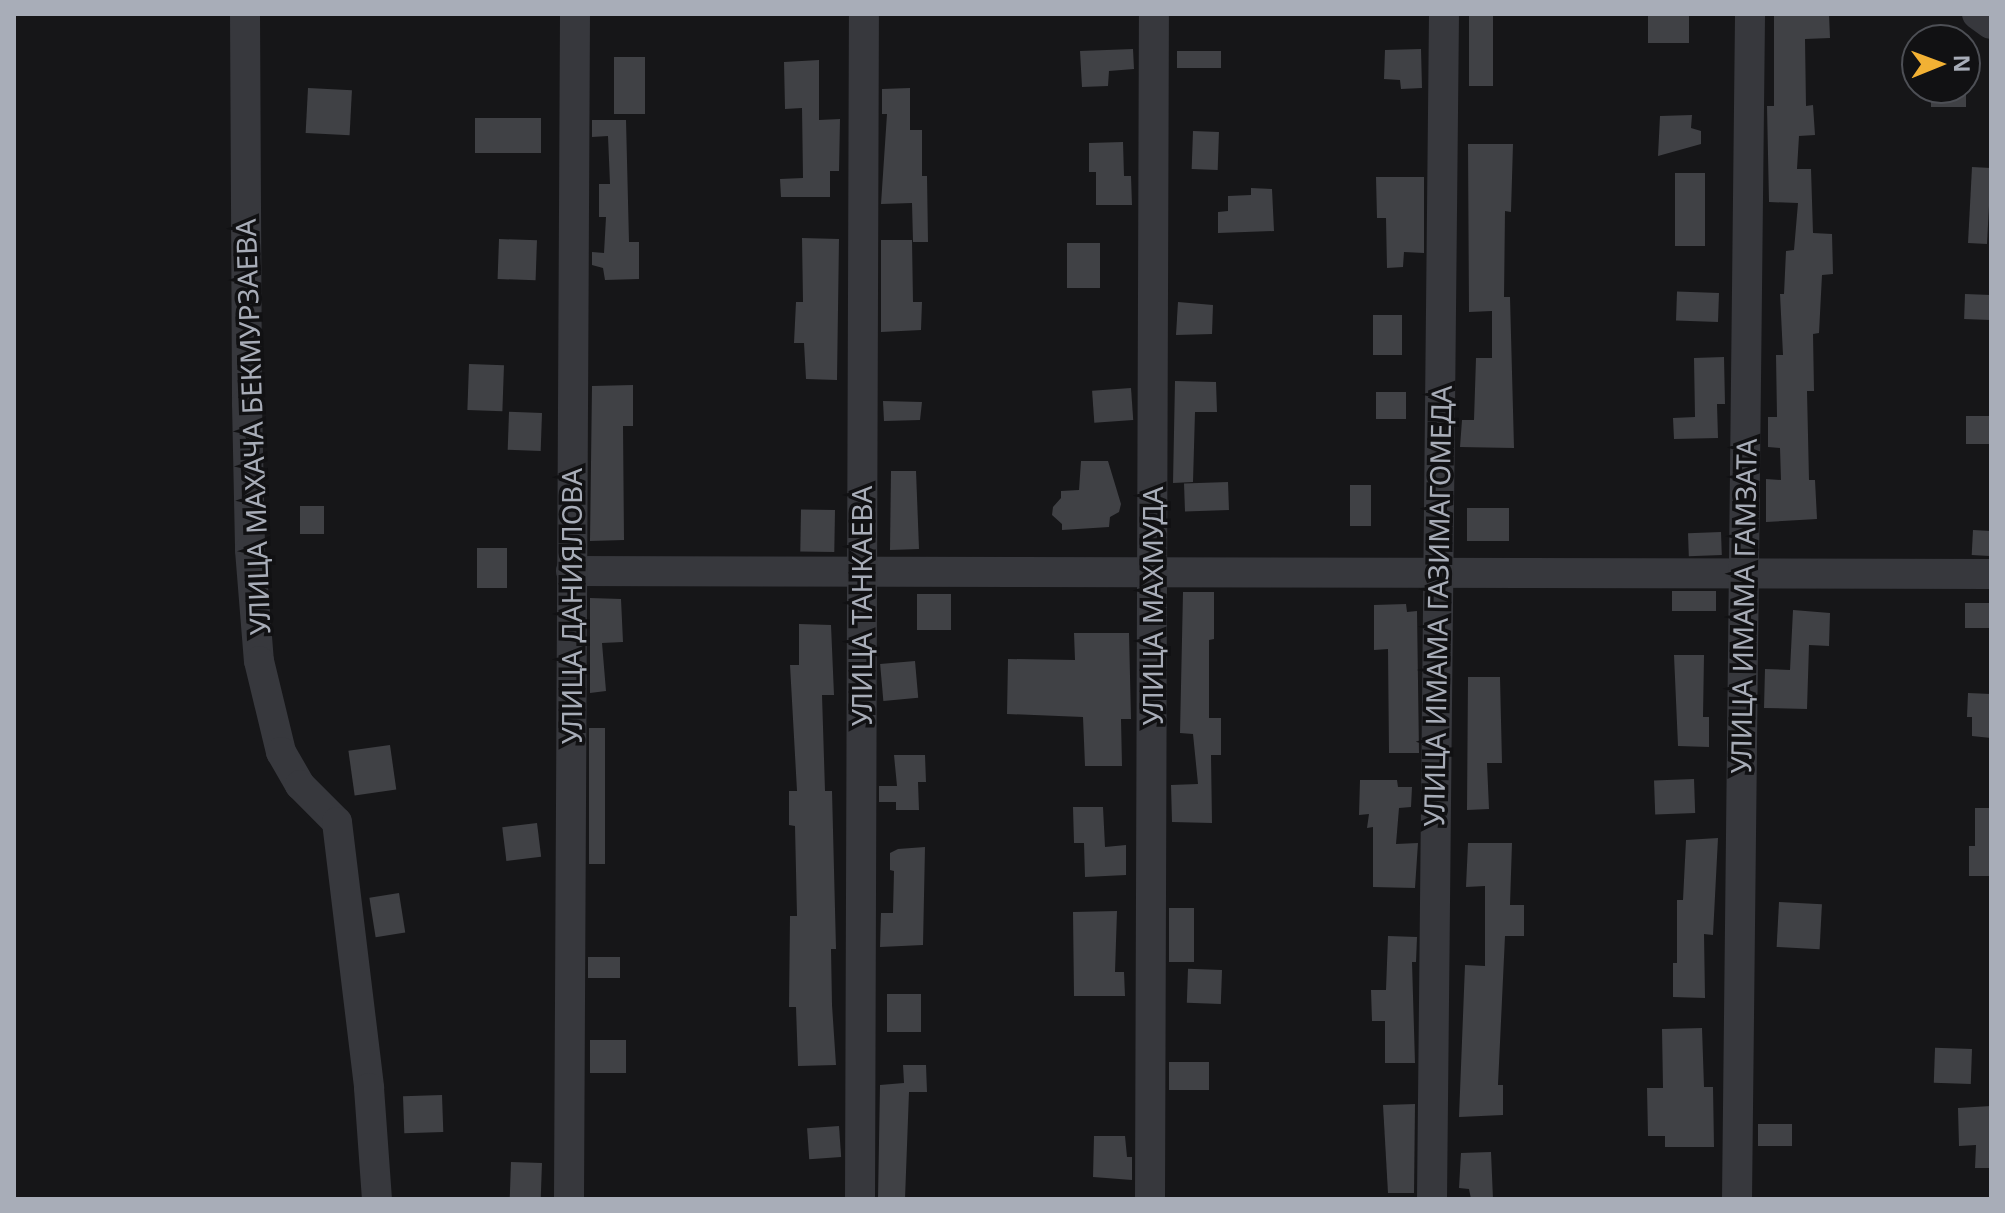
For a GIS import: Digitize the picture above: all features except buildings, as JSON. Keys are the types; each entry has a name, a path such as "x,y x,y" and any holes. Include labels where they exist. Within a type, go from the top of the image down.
{"street":[{"name":"УЛИЦА МАХАЧА БЕКМУРЗАЕВА","path":"245,14 250,550 259,661 281,752 300,785 337,822 369,1088 377,1199"},
{"name":"УЛИЦА ДАНИЯЛОВА","path":"569,1199 575,14"},
{"name":"УЛИЦА ТАНКАЕВА","path":"860,1199 864,14"},
{"name":"УЛИЦА МАХМУДА","path":"1150,1199 1154,14"},
{"name":"УЛИЦА ИМАМА ГАЗИМАГОМЕДА","path":"1432,1199 1444,14"},
{"name":"УЛИЦА ИМАМА ГАМЗАТА","path":"1737,1199 1750,14"},
{"path":"1977,14 1991,24"},
{"path":"571,571 1991,574"}]}
